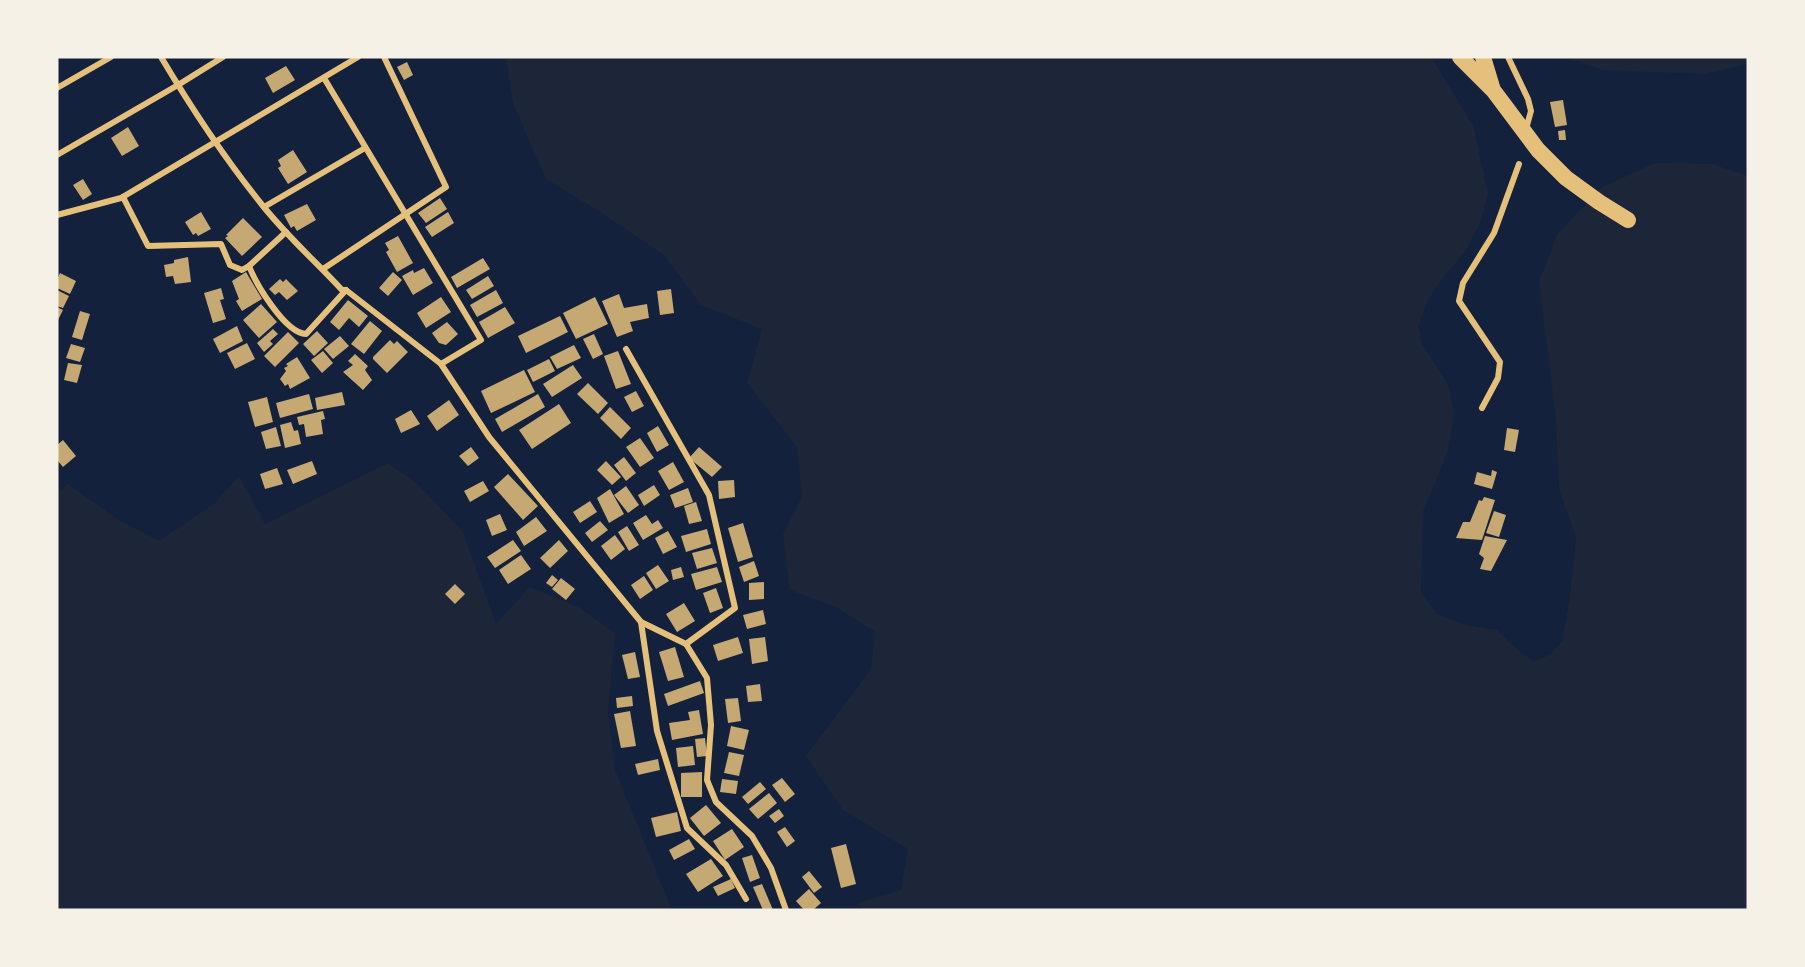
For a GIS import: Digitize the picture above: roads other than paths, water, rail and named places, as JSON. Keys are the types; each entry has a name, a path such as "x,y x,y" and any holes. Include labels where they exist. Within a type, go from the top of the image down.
{"highway":[{"path":"1460,57 1493,90 1538,150 1559,171 1599,202 1628,220"},
{"path":"1483,57 1493,90"}],"street":[{"path":"57,88 111,57"},
{"path":"161,57 215,142 286,232 342,290 346,290 441,364 489,437 641,622 686,644 707,678 711,725 707,780 716,802 752,836 771,867 786,910"},
{"path":"57,155 224,57"},
{"path":"57,215 123,197 358,57"},
{"path":"322,269 446,187 384,57"},
{"path":"1508,57 1528,99 1531,111 1526,132"},
{"path":"324,78 481,340 441,364"},
{"path":"264,207 365,148"},
{"path":"1482,408 1498,378 1500,362 1460,301 1463,283 1494,233 1519,164"},
{"path":"123,197 148,246 221,244 230,265 242,270 286,232"},
{"path":"249,266 254,280 280,316 300,333 306,334 346,290"},
{"path":"626,349 709,495 735,608 686,644"},
{"path":"641,622 657,731 687,828 726,865 746,899"}]}
